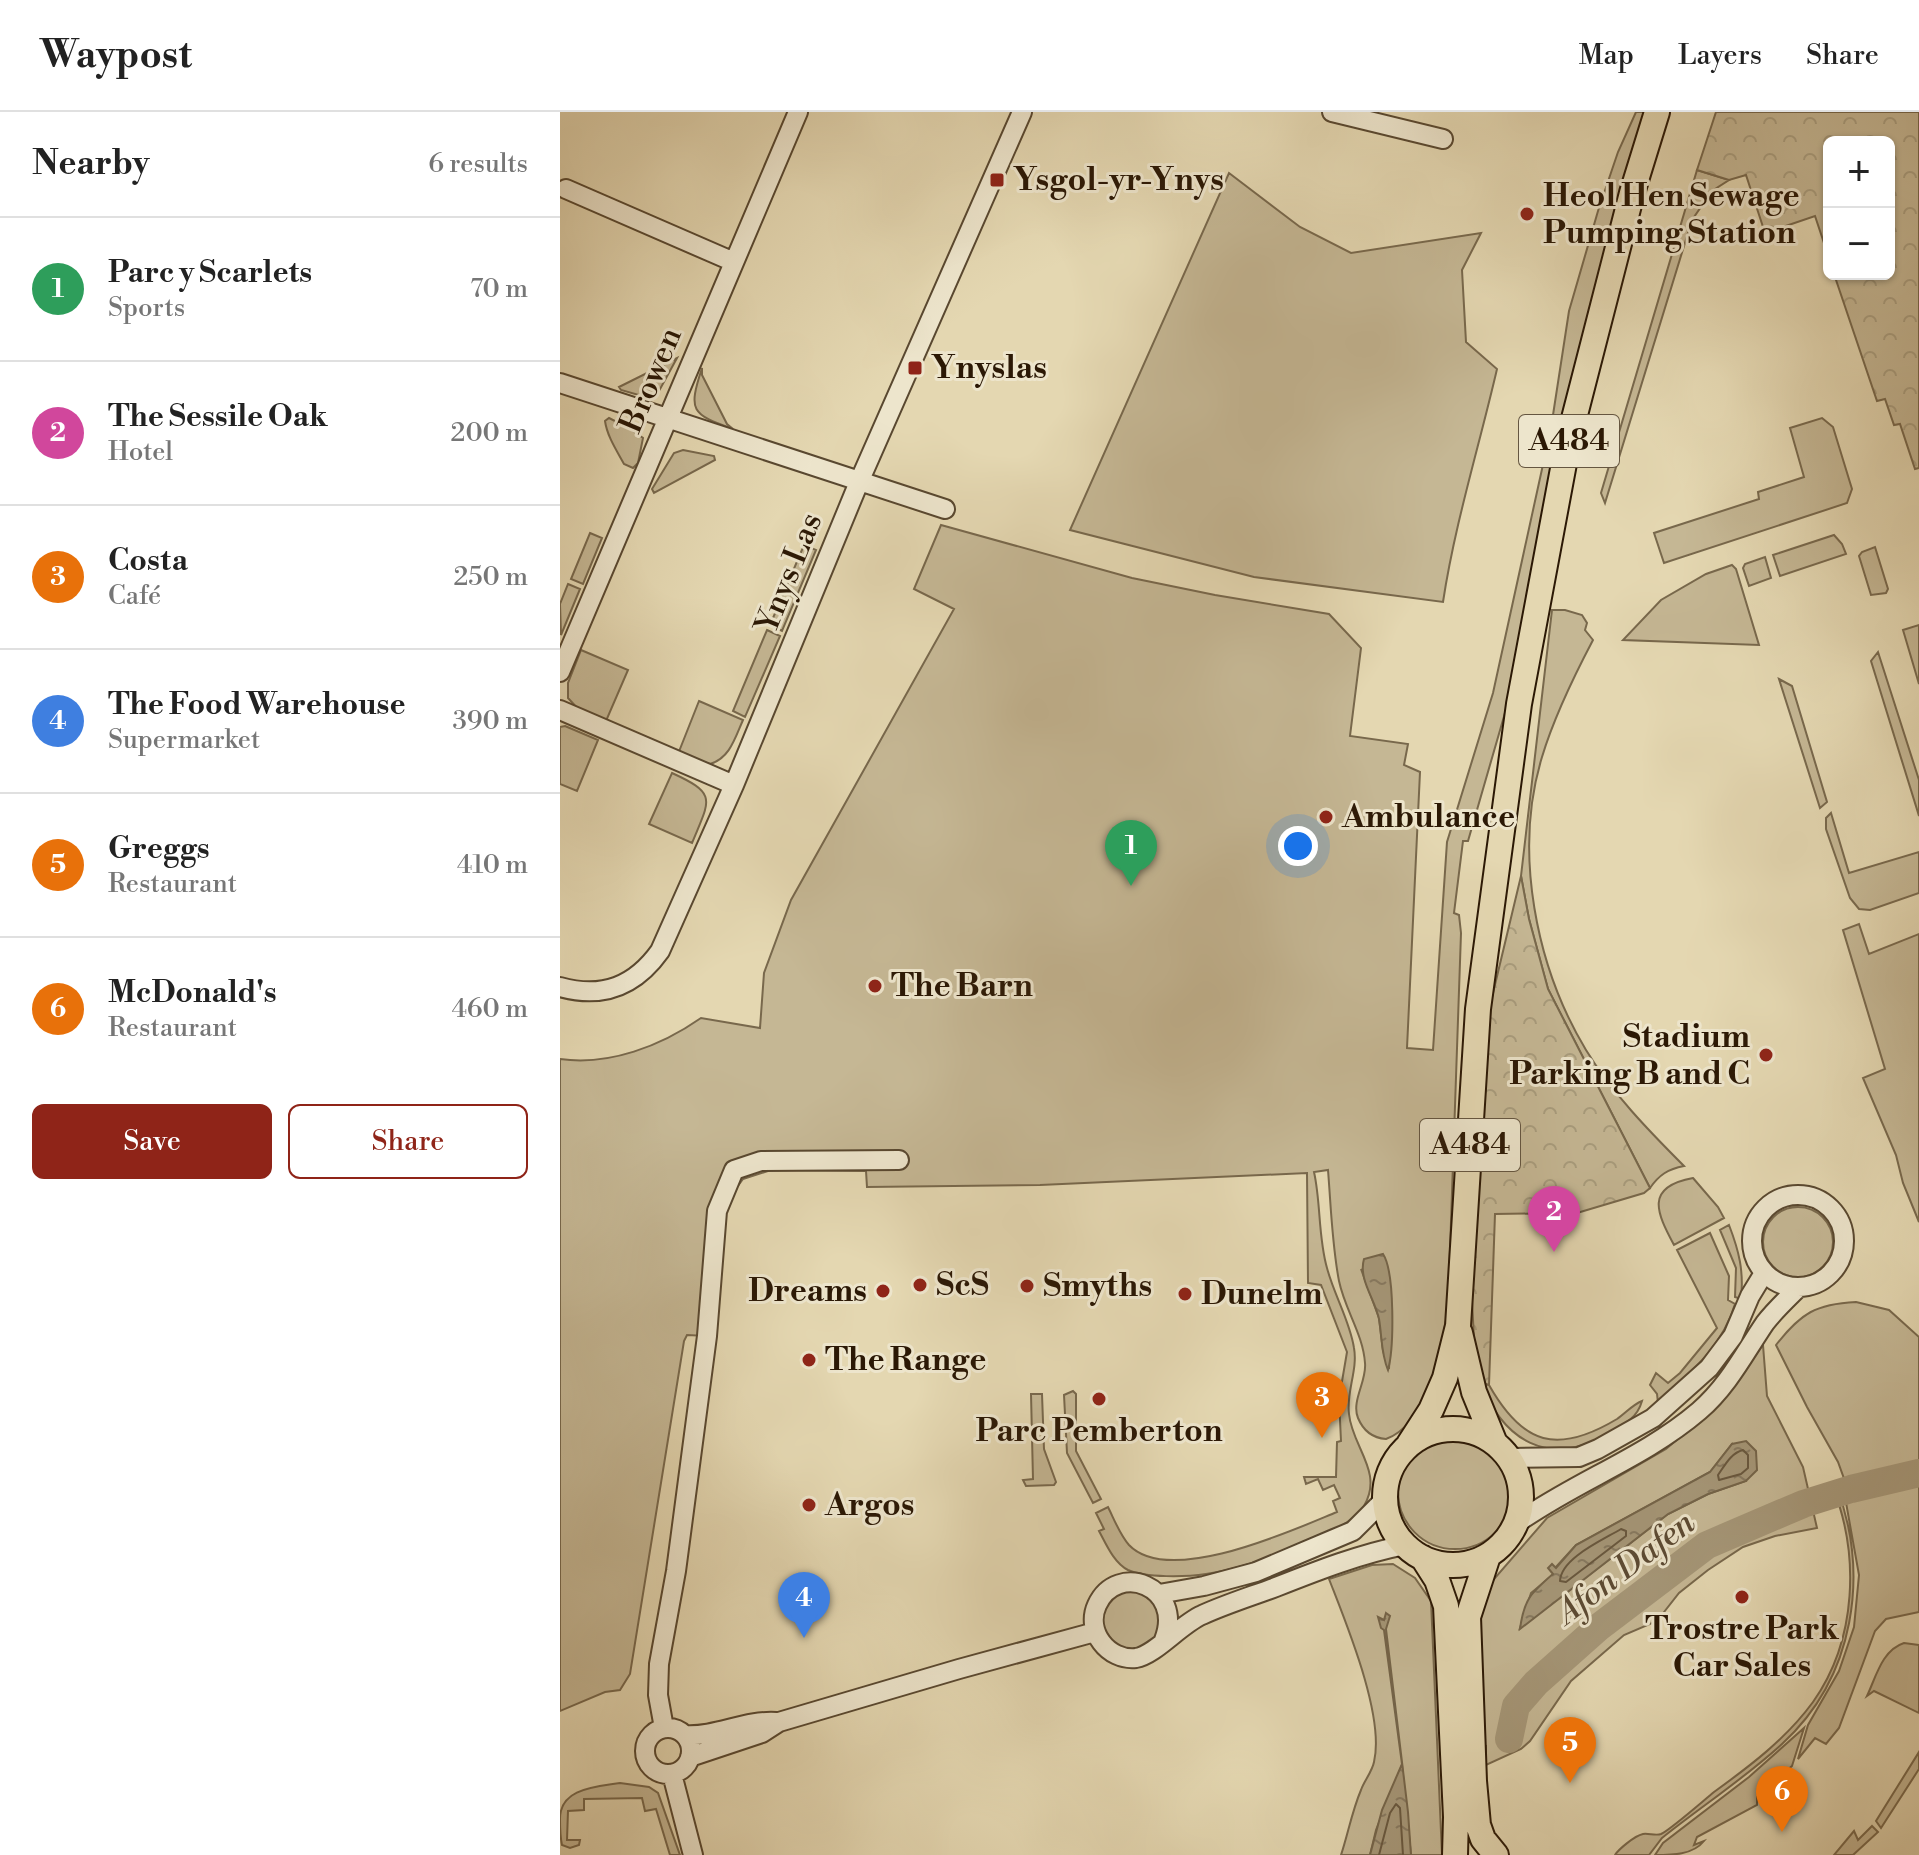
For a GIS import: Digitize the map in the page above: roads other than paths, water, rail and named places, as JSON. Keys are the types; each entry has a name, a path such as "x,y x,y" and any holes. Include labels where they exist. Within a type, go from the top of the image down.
{"main road":[{"name":"A484","path":"1409,1444 1431,1410 1445,1378 1458,1326 1478,1009 1519,704 1568,442 1632,193 1657,112"},
{"name":"A484","path":"1458,1326 1474,1392 1502,1450"},
{"path":"1414,1552 1448,1565 1467,1564 1488,1556 1505,1542 1517,1523 1522,1501 1519,1479 1502,1450 1474,1431 1452,1428 1429,1432 1409,1444 1394,1461 1384,1500 1392,1527 1437,1580 1446,1606 1455,1855"},
{"path":"1488,1556 1468,1617 1478,1825 1483,1839 1496,1855"}],"street":[{"name":"Browen","path":"560,672 798,112"},
{"name":"Ynys Las","path":"560,987 593,992 613,988 632,981 647,969 660,951 734,785 859,482 1022,112"},
{"path":"1332,112 1443,139"},
{"path":"566,189 734,262"},
{"path":"560,383 945,509"},
{"path":"560,710 734,785"},
{"path":"664,1728 658,1695 659,1664 676,1571 705,1352 717,1211 725,1189 734,1170 761,1161 899,1160"},
{"path":"1800,1195 1812,1197 1833,1211 1845,1240 1842,1257 1834,1271 1818,1282 1799,1287 1786,1286 1764,1273 1752,1245 1753,1230 1759,1216 1776,1200 1800,1195"},
{"path":"1502,1450 1579,1457 1653,1418 1709,1368 1733,1336 1750,1296 1764,1273"},
{"path":"1517,1523 1562,1494 1660,1442 1701,1409 1736,1371 1766,1323 1799,1287"},
{"path":"1384,1500 1353,1531 1256,1572 1159,1594 1136,1583 1124,1583 1112,1588 1096,1607 1095,1632 1110,1652 1133,1658 1145,1656 1199,1616 1346,1560 1414,1552"},
{"path":"1159,1594 1169,1616 1164,1640"},
{"path":"690,1757 762,1733 779,1722 1095,1632"},
{"path":"685,1735 714,1732 759,1721 779,1722"},
{"path":"664,1728 679,1730 685,1735 691,1749 683,1769 672,1774 654,1770 645,1758 646,1742 650,1735 664,1728"},
{"path":"672,1774 693,1855"}],"water":[{"path":"1383,1254 1390,1277 1392,1310 1388,1370 1379,1319 1363,1274 1364,1259"},
{"path":"1746,1441 1756,1451 1757,1470 1746,1481 1708,1494 1668,1514 1520,1629 1526,1603 1553,1574 1548,1568 1552,1564 1556,1568 1576,1545 1710,1472 1732,1444"},
{"path":"1386,1613 1390,1616 1386,1629 1408,1812 1411,1855 1370,1855 1382,1810 1402,1764 1384,1630 1378,1617 1384,1620"}],"waterway":[{"path":"1890,1470 1892,1480"},
{"name":"Afon Dafen","path":"1509,1739 1516,1706 1536,1683 1599,1627 1707,1545 1803,1504 1919,1473"},
{"path":"1904,1477 1907,1486"}],"place":[{"name":"Ysgol-yr-Ynys","path":"997,180"},
{"name":"Heol Hen Sewage Pumping Station","path":"1527,214"},
{"name":"Ynyslas","path":"915,368"},
{"name":"Ambulance","path":"1326,817"},
{"name":"Parc y Scarlets","path":"1131,886"},
{"name":"The Barn","path":"875,986"},
{"name":"Stadium Parking B and C","path":"1766,1055"},
{"name":"The Sessile Oak","path":"1554,1252"},
{"name":"ScS","path":"920,1285"},
{"name":"Smyths","path":"1027,1286"},
{"name":"Dreams","path":"883,1291"},
{"name":"Dunelm","path":"1185,1294"},
{"name":"The Range","path":"809,1360"},
{"name":"Parc Pemberton","path":"1099,1399"},
{"name":"Costa","path":"1322,1438"},
{"name":"Argos","path":"809,1505"},
{"name":"Trostre Park Car Sales","path":"1742,1597"},
{"name":"The Food Warehouse","path":"804,1638"},
{"name":"Greggs","path":"1570,1783"},
{"name":"McDonald's","path":"1782,1832"}]}
